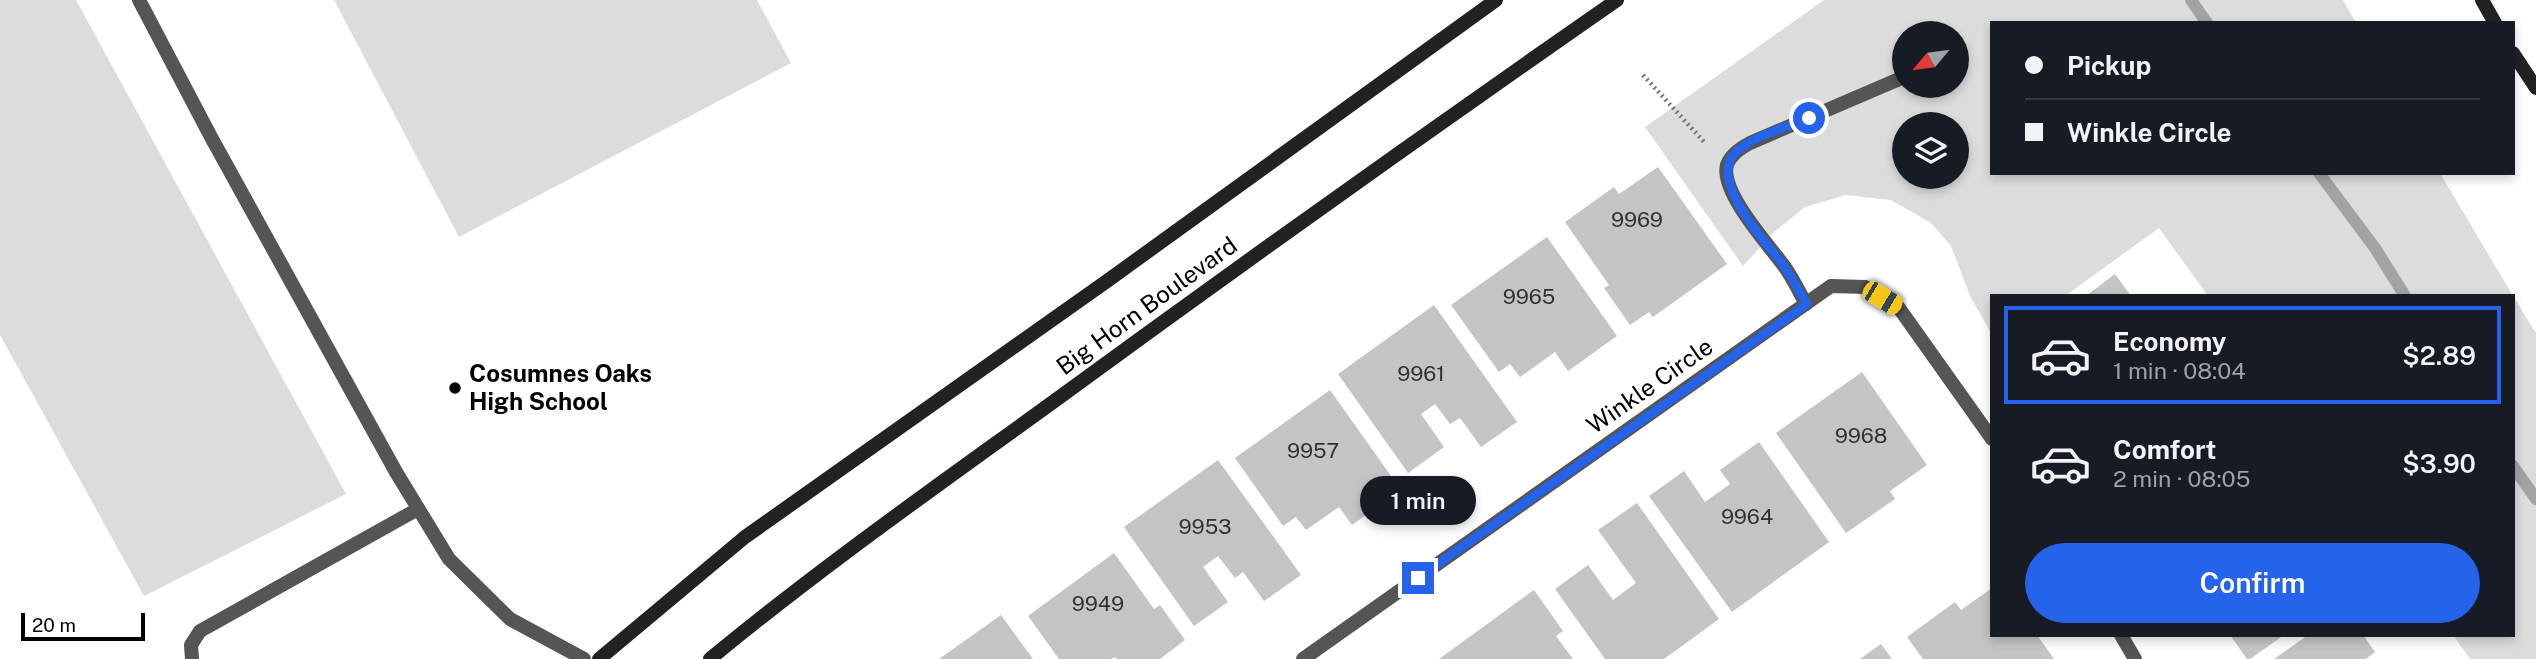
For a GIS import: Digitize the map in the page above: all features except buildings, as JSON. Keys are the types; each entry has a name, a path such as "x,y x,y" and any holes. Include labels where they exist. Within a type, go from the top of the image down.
{"main road":[{"name":"Big Horn Boulevard","path":"599,659 745,537 1119,273 1496,0"},
{"name":"Big Horn Boulevard","path":"710,659 782,600 1123,351 1468,103 1617,0"},
{"path":"2482,0 2494,21"},
{"path":"2515,56 2536,88"}],"street":[{"path":"139,0 224,161 396,472 449,559 510,619 584,659"},
{"path":"1807,304 1781,262 1738,204 1729,182 1727,166 1735,153 1750,143 1892,82"},
{"name":"Winkle Circle","path":"1304,659 1831,286 1865,287 1899,308 1990,436"},
{"path":"192,659 191,645 200,631 418,509"},
{"path":"2122,637 2135,659"}],"path":[{"path":"1643,75 1727,166"}],"shaded area":[{"path":"0,0 76,0 346,494 144,596 0,335"},
{"path":"334,0 757,0 791,63 459,237"},
{"path":"1824,0 2343,0 2355,21 1990,21 1990,175 2441,175 2512,294 2207,294 2159,228 2068,294 1990,294 1990,331 1970,296 1951,246 1931,223 1891,200 1846,195 1805,207 1774,232 1743,266 1645,127"},
{"path":"2515,299 2536,333 2536,659 2470,659 2454,637 2515,637"}],"waterway":[{"path":"2191,0 2206,21"},
{"path":"2320,175 2375,248 2404,294"},
{"path":"2515,469 2536,499"}],"place":[{"name":"Cosumnes Oaks High School","path":"455,388"}],"route":[{"path":"1418,578 1807,304 1781,262 1738,204 1729,182 1727,166 1735,153 1750,143 1809,118"}]}
